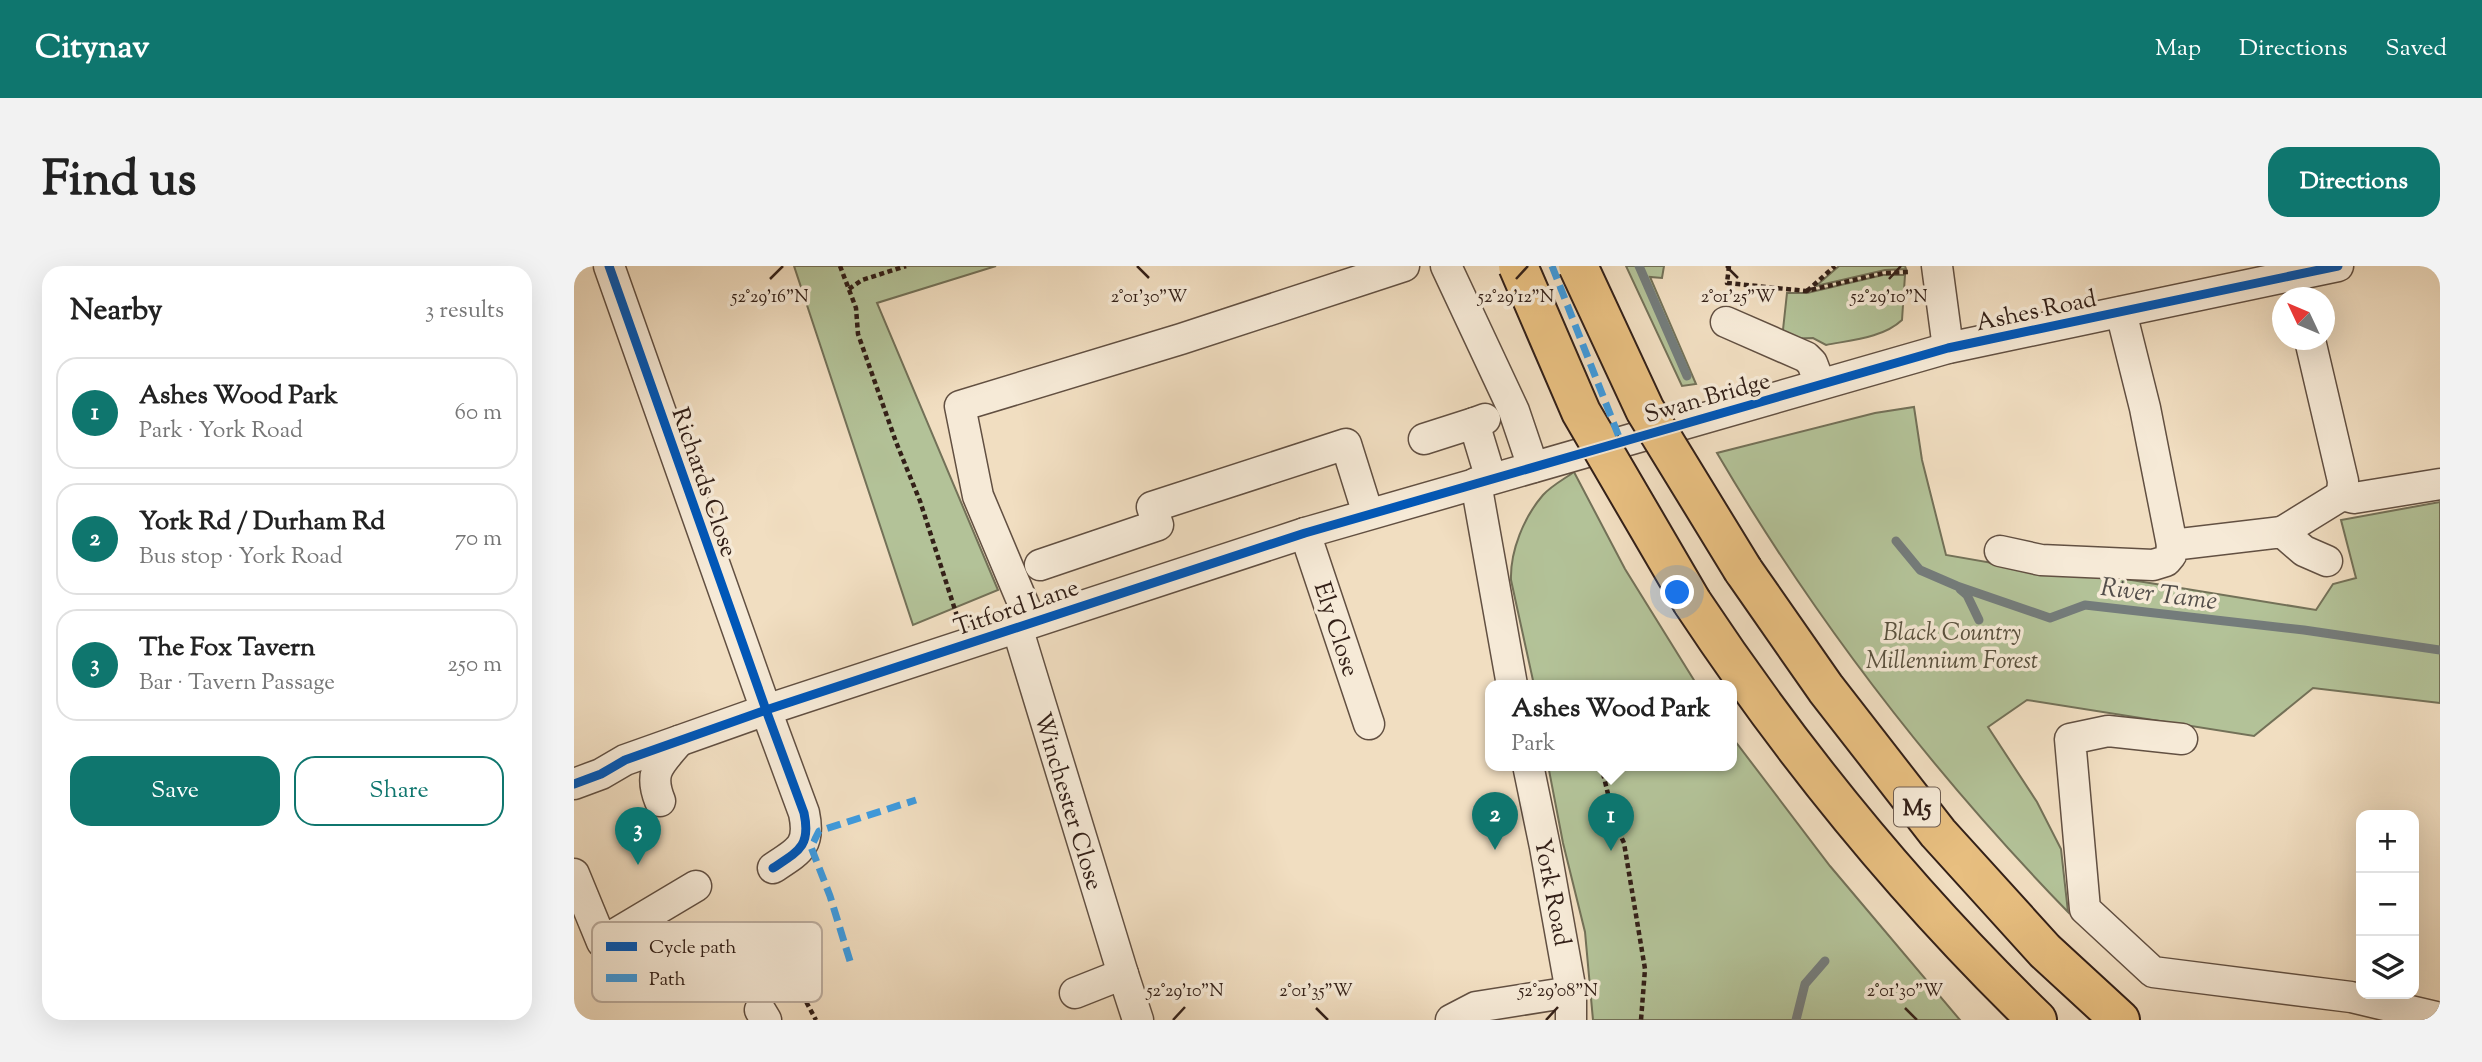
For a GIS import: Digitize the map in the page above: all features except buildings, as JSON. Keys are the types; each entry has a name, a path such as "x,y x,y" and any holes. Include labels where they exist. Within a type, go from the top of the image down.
{"highway":[{"name":"M5","path":"1518,266 1581,412 1692,602 1736,669 1824,786 1975,960 2036,1020"},
{"name":"M5","path":"1578,266 1646,410 1742,570 1826,689 1938,833 2045,951 2120,1020"}],"street":[{"name":"Richards Close","path":"609,266 804,813 808,830 804,843 795,854 773,868"},
{"name":"Winchester Close","path":"1138,1020 1024,624 978,496 960,406 1181,339 1404,266"},
{"path":"1446,266 1514,411 1533,467"},
{"name":"Ashes Road","path":"1948,348 2122,313 2298,286 2338,266"},
{"path":"1925,269 1948,348"},
{"path":"2000,551 2040,560 2152,565 2166,561 2172,555 2145,408 2122,313"},
{"path":"1726,322 1807,356 1820,384"},
{"name":"Swan Bridge","path":"1484,481 1948,348"},
{"path":"2312,350 2343,481 2342,495"},
{"path":"1424,439 1480,421 1484,481 1511,680"},
{"path":"1040,565 1158,525 1152,507 1346,444 1368,514"},
{"name":"Titford Lane","path":"593,772 766,710 1024,624 1305,533 1484,481"},
{"path":"2172,545 2282,532 2342,495 2354,498 2440,484"},
{"path":"2282,532 2304,551 2327,561"},
{"name":"Ely Close","path":"1305,533 1369,724"},
{"path":"2182,739 2108,731 2070,740 2085,909 2153,972 2351,997 2440,1018"},
{"path":"593,772 636,776 647,780 657,794 654,775 679,741"},
{"name":"York Road","path":"1529,771 1545,847 1571,1006"},
{"path":"574,874 594,922"},
{"path":"636,922 696,886"},
{"path":"1075,993 1123,974"},
{"path":"1451,1020 1476,1007 1571,1006"}],"path":[{"path":"840,266 856,309 858,334 920,501 967,644"},
{"path":"849,289 862,280 906,266"},
{"path":"1728,266 1727,283 1806,291 1884,273 1925,269"},
{"path":"1806,291 1835,266"},
{"path":"1602,771 1615,824 1623,843 1645,969 1640,1020"},
{"path":"806,1002 816,1020"}],"green space":[{"path":"794,266 996,266 877,303 998,590 913,625"},
{"path":"1626,266 1664,266 1662,278 1650,277 1696,384 1682,386"},
{"path":"1839,266 1905,266 1906,269 1885,270 1816,286"},
{"path":"1883,275 1905,275 1902,320 1894,326 1866,337 1826,345 1813,338 1782,339 1787,293 1807,293"},
{"name":"Black Country Millennium Forest","path":"1914,407 1922,460 1946,555 2038,571 2119,578 2316,610 2333,584 2356,578 2341,520 2440,502 2440,703 2313,688 2254,736 2027,700 1988,727 2037,802 2061,849 2068,912 1970,806 1879,693 1794,576 1717,453 1875,413"},
{"path":"1574,472 1625,569 1694,680 1533,680 1511,580 1511,569 1524,524 1536,504 1550,489"},
{"path":"1737,744 1830,866 1960,1020 1593,1020 1585,932 1563,843 1549,771 1737,771"}],"waterway":[{"name":"River Tame","path":"1639,266 1687,376"},
{"name":"River Tame","path":"1896,541 1920,570 1957,586 2050,618 2085,605 2304,630 2440,650"},
{"path":"1960,589 1967,595 1979,620"},
{"path":"1796,1020 1805,984 1825,961"}],"marked path":[{"path":"1552,266 1621,442"},
{"path":"850,961 830,896 811,847 819,831 916,800"}],"cycle path":[{"path":"609,266 804,813 806,833 801,846 773,868"},
{"path":"574,784 601,774 625,760 766,710 1305,533 1948,348 2338,266"}],"place":[{"name":"York Rd / Durham Rd","path":"1495,850"},
{"name":"Ashes Wood Park","path":"1611,851"},
{"name":"The Fox Tavern","path":"638,865"}]}
